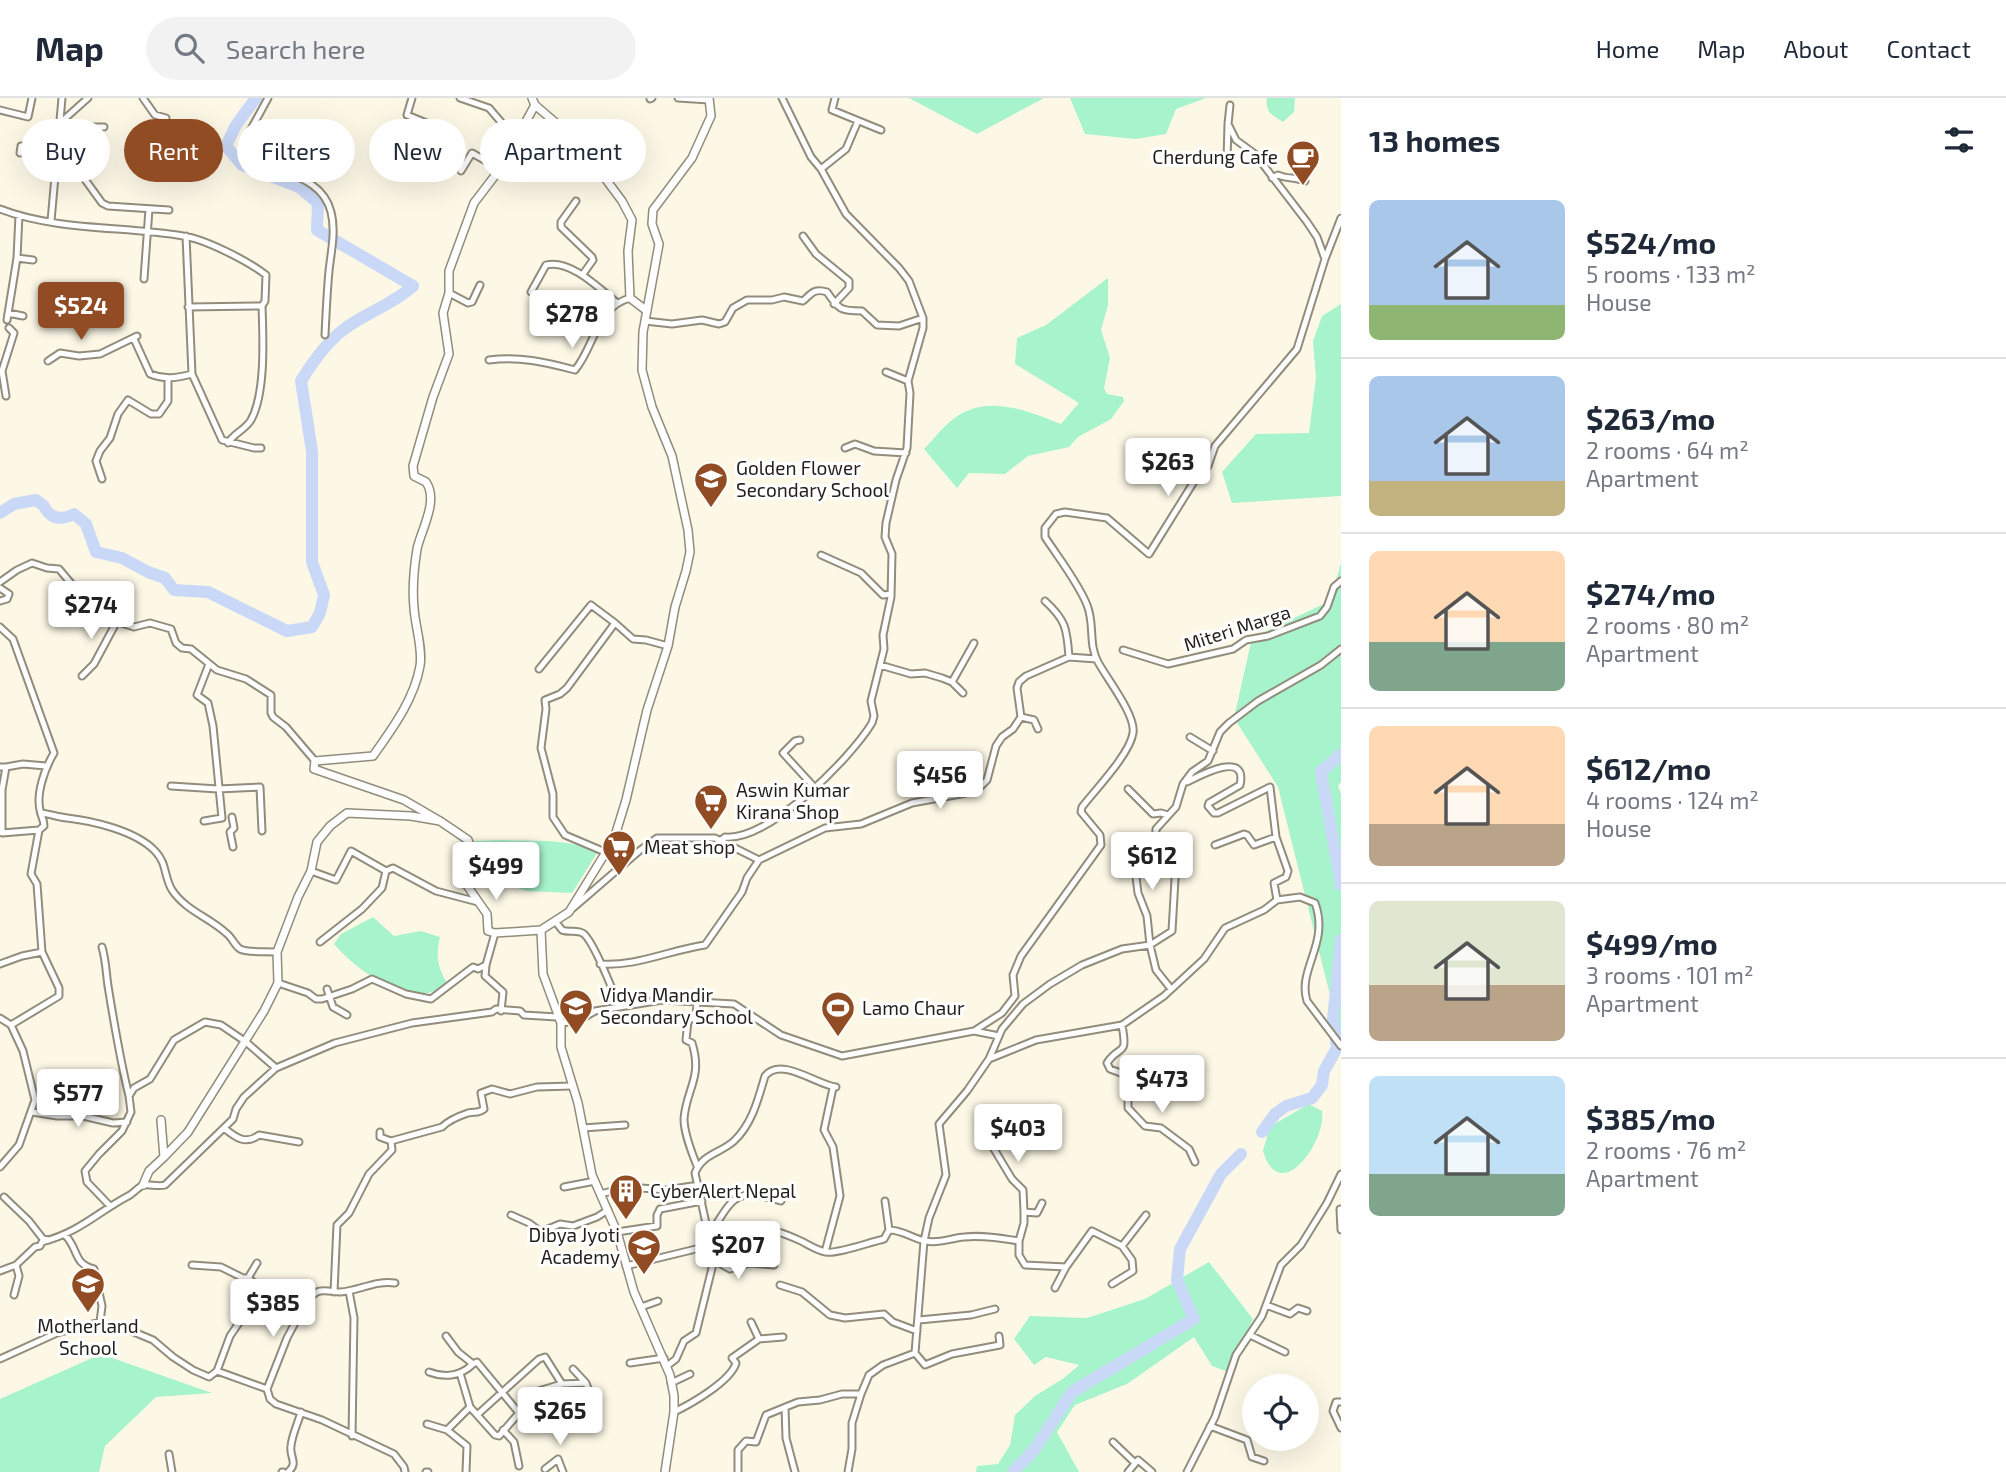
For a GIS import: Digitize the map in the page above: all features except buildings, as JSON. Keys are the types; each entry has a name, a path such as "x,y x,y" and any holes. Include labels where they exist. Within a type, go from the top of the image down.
{"street":[{"path":"0,110 28,117 32,98"},
{"path":"60,119 62,98"},
{"path":"64,119 88,98"},
{"path":"143,98 155,115 166,117"},
{"path":"268,98 244,142 246,152 255,159 293,173 317,189 325,197 331,212 333,231 325,335"},
{"path":"412,98 407,114 416,119"},
{"path":"460,98 489,108"},
{"path":"487,98 489,108 498,119"},
{"path":"569,912 614,839 647,710 668,646 690,552 672,456 652,407 642,370 645,321 659,244 652,225 653,210 692,158 711,116 709,99 678,98"},
{"path":"720,841 725,837 737,838 755,832 815,788 843,760 872,723 874,716 871,701 880,665 891,594 892,554 885,537 886,523 896,480 906,453 910,393 908,381 923,328 923,318 909,281 892,259 846,214 821,169 811,157 782,98"},
{"path":"835,98 832,110 881,130"},
{"path":"526,119 533,102 579,142 622,201 632,220 628,251 630,298"},
{"path":"1227,160 1230,105"},
{"path":"821,169 846,149 858,121"},
{"path":"1228,124 1236,140 1255,154 1313,230 1325,259"},
{"path":"20,153 21,146"},
{"path":"466,163 472,153 480,158"},
{"path":"1272,178 1278,175 1305,181"},
{"path":"51,221 55,182"},
{"path":"87,182 102,203 108,206 169,210"},
{"path":"315,761 373,756 395,727 420,665 413,579 430,494 426,482 414,476 413,466 426,418 449,354 443,313 449,293 449,271 474,203 490,182"},
{"path":"576,201 561,222 561,227 592,257 593,260 583,274"},
{"path":"0,209 51,221 186,236 235,256 266,275 265,301 262,306 264,340 257,407 245,428 228,443"},
{"path":"144,279 149,209"},
{"path":"19,215 17,258 8,316 23,317"},
{"path":"143,1185 165,1185 233,1119 244,1097 276,1068 335,1043 412,1023 492,1012 496,1009 578,1021 595,1011 619,1006 662,1000 697,1001 734,1004 781,1035 842,1056 974,1031 1002,1013 1015,996 1013,975 1021,956 1102,843 1100,835 1082,812 1082,807 1107,778 1133,734 1133,721 1090,644 1092,625 1087,606 1045,537 1045,528 1056,514 1065,512 1107,518 1149,554 1195,481 1208,466 1214,446 1297,349 1325,259 1341,218"},
{"path":"186,236 192,374 219,436 228,443 261,448"},
{"path":"803,236 816,254 849,281 849,288 834,304"},
{"path":"17,258 33,260"},
{"path":"531,292 549,264 583,274 616,302"},
{"path":"449,293 468,303 480,285"},
{"path":"645,321 672,324 702,320 719,324 725,322 733,308 747,300 784,297 803,301 815,290 827,292 834,304 853,313 862,311 877,325 899,326 923,318"},
{"path":"630,298 647,311"},
{"path":"489,360 511,357 575,370 605,313 616,302 630,298"},
{"path":"188,307 262,306"},
{"path":"6,396 2,371 14,333 9,328"},
{"path":"48,361 60,353 79,356 100,354 135,337 150,374 168,379 192,374"},
{"path":"0,343 9,348"},
{"path":"886,372 908,381"},
{"path":"102,479 96,461 110,438 118,414 128,400 151,414 159,414 168,401 168,379"},
{"path":"845,448 855,444 874,452 906,453"},
{"path":"821,555 861,573 883,595 891,594"},
{"path":"0,582 32,563 59,569 103,617 134,628 150,623 171,629 176,643 182,648 197,652 217,670 246,679 271,695 271,713 315,761 314,769 404,800 468,840 471,848 466,884 487,914 488,931 495,933 541,930 569,912 657,838 705,837 720,841 759,860"},
{"name":"Miteri Marga","path":"1123,650 1168,664 1233,649 1246,640 1268,636 1320,616 1327,607 1334,587 1341,581"},
{"path":"0,588 9,594 7,599 0,601"},
{"path":"1045,601 1063,620 1068,634 1069,657"},
{"path":"539,669 591,605 633,639 668,646"},
{"path":"82,676 94,664 116,623"},
{"path":"605,852 565,835 553,817 553,794 541,748 545,700 567,688 615,623"},
{"path":"0,627 13,639 54,753 46,766 40,798 44,826 39,830 1,833 3,767 23,764 46,766"},
{"path":"952,682 974,643"},
{"path":"999,1336 1000,1345 952,1354 925,1365 915,1353 924,1241 929,1218 946,1175 939,1124 967,1091 989,1059 1002,1029 1023,1004 1049,984 1082,965 1122,949 1150,945 1173,930 1176,862 1171,852 1158,841 1156,828 1176,807 1183,784 1192,772 1208,761 1220,732 1228,723 1258,701 1321,665 1341,649"},
{"path":"600,964 614,965 677,949 705,945 742,892 747,878 759,860 825,828 861,824 912,803 966,793 981,786 987,779 996,746 1021,717 1017,688 1019,682 1026,676 1069,657 1096,659"},
{"path":"209,664 197,695 208,703 213,726 222,818"},
{"path":"880,665 903,673 925,673 952,682 963,694"},
{"path":"1021,717 1034,720 1038,729"},
{"path":"1190,737 1213,751"},
{"path":"800,740 795,741 783,753 815,788"},
{"path":"1183,784 1223,766 1239,770 1242,779 1240,785 1209,803 1208,806 1214,813 1269,786 1275,812 1276,837 1288,872 1286,877 1274,883 1277,900"},
{"path":"171,786 218,789 260,787 262,831"},
{"path":"1128,789 1153,814 1168,815"},
{"path":"41,813 81,818 108,826 146,844 154,849 165,863 171,888 177,896 226,933 237,947 249,951 277,952"},
{"path":"0,1271 16,1265 35,1247 91,1221 143,1185 149,1171 188,1132 246,1042 278,983 277,952 311,871 317,842 336,819 347,813 411,816 440,821"},
{"path":"204,821 235,817 234,828 230,832 233,846"},
{"path":"11,1025 59,996 60,988 42,951 37,884 31,874 39,830"},
{"path":"1215,845 1244,834 1254,845 1276,837"},
{"path":"1125,847 1147,916 1156,970 1171,989"},
{"path":"311,871 336,880 351,851 386,871"},
{"path":"386,871 393,868 436,891 478,902"},
{"path":"320,942 362,909 382,888 386,871"},
{"path":"989,1059 1036,1041 1122,1025 1171,989 1204,959 1225,929 1264,910 1277,900 1300,897 1315,903 1318,911 1319,936 1307,975 1307,1001 1338,1042"},
{"path":"555,921 562,930 580,931 584,934 619,1006"},
{"path":"541,930 543,974 559,1020 561,1047 579,1103 595,1181 617,1231 626,1266 666,1362 671,1383 674,1412 665,1472"},
{"path":"495,933 485,976 503,992 501,1011"},
{"path":"102,947 107,963 118,1051 131,1112 122,1131 85,1171 87,1182 110,1206"},
{"path":"0,964 42,951"},
{"path":"278,983 308,993 316,999 352,989 372,979 406,994 431,999 473,967 478,969 486,965"},
{"path":"327,989 336,1010 347,1015"},
{"path":"697,1001 696,1019 688,1021 686,1040 692,1044 697,1062 693,1090 684,1116 689,1144 697,1166"},
{"path":"0,1018 11,1025 23,1051 35,1100 19,1145 0,1167"},
{"path":"129,1096 134,1088 150,1079 174,1040 205,1022 221,1025 276,1068"},
{"path":"1122,1025 1125,1046 1123,1051 1111,1057 1107,1063 1110,1069 1125,1075 1128,1108 1144,1126 1161,1128 1189,1149 1195,1161"},
{"path":"974,1031 999,1036"},
{"path":"630,1363 666,1362 676,1359 684,1341 696,1333 714,1260 695,1173 697,1166 709,1155 733,1142 752,1117 769,1071 780,1068 834,1087 824,1130 833,1147 841,1196 825,1252"},
{"path":"83,1116 89,1081 98,1080"},
{"path":"380,1132 380,1137 391,1140 442,1127 468,1113 480,1113 484,1109 481,1093 492,1090 510,1094 537,1087 572,1086"},
{"path":"32,1112 60,1117 83,1116 114,1123 127,1122"},
{"path":"161,1120 164,1157"},
{"path":"979,1124 1012,1179 1023,1190 1024,1223 1019,1241 1019,1255 1025,1265 1066,1267"},
{"path":"583,1128 625,1125"},
{"path":"224,1128 234,1136 248,1141 259,1135 299,1142"},
{"path":"334,1292 337,1225 349,1213 369,1174 392,1150 391,1140"},
{"path":"1187,1472 1219,1408 1236,1355 1256,1327 1266,1305 1280,1265 1301,1245 1341,1174"},
{"path":"564,1187 595,1181"},
{"path":"600,1194 629,1187 671,1190 699,1185"},
{"path":"710,1234 732,1201 742,1195 760,1195 781,1201"},
{"path":"4,1197 43,1239 50,1240"},
{"path":"617,1231 657,1226 660,1209 702,1201"},
{"path":"713,1251 738,1231 758,1227 779,1232 825,1252 837,1252 884,1239 889,1230 885,1201"},
{"path":"1024,1212 1037,1213 1042,1203"},
{"path":"1327,1203 1340,1209 1341,1230"},
{"path":"511,1215 529,1223 541,1233 560,1224 573,1226 608,1210"},
{"path":"1122,1246 1146,1215"},
{"path":"889,1230 924,1241 946,1242 961,1237 1019,1241"},
{"path":"1055,1288 1066,1267 1092,1231 1122,1246 1132,1260 1133,1271 1112,1284"},
{"path":"65,1235 73,1244 79,1262 84,1267 94,1269 103,1306 100,1322 104,1327 129,1329 153,1340 173,1357 209,1377 220,1369 230,1336 245,1314 263,1296 273,1292 305,1304"},
{"path":"626,1266 700,1248 713,1251"},
{"path":"714,1260 730,1269 749,1263 774,1265"},
{"path":"248,1278 257,1263"},
{"path":"14,1295 19,1276 16,1265"},
{"path":"192,1265 221,1267 243,1278 251,1278 263,1296"},
{"path":"395,1283 365,1285 349,1291 316,1292 305,1304 287,1338 267,1389 270,1399 276,1404 322,1420 394,1454 404,1466 405,1472"},
{"path":"780,1285 802,1292 830,1315 845,1318 884,1314 893,1322 917,1331"},
{"path":"349,1291 354,1318 352,1436"},
{"path":"641,1307 658,1301"},
{"path":"1266,1305 1290,1314 1298,1308 1307,1311"},
{"path":"919,1320 961,1317 995,1308"},
{"path":"0,1359 57,1333 100,1322"},
{"path":"751,1322 759,1339"},
{"path":"1250,1335 1285,1352"},
{"path":"446,1336 458,1352 473,1364"},
{"path":"674,1412 693,1403 720,1382 736,1366 732,1358 759,1339 783,1337"},
{"path":"848,1472 852,1449 852,1423 860,1394 874,1370 915,1353"},
{"path":"477,1415 539,1359 545,1357 562,1384"},
{"path":"429,1372 440,1376 460,1373 464,1373 477,1362 520,1415 499,1436 495,1435 470,1407 460,1373"},
{"path":"573,1369 586,1383 594,1405"},
{"path":"217,1371 267,1389"},
{"path":"671,1383 690,1374"},
{"path":"535,1392 562,1384 586,1383"},
{"path":"738,1472 738,1450 746,1441 756,1442 766,1415 785,1407 842,1394 860,1394"},
{"path":"1341,1402 1336,1402 1333,1411 1341,1428"},
{"path":"447,1430 470,1407"},
{"path":"785,1407 786,1438 794,1472"},
{"path":"284,1472 292,1469 294,1462 290,1448 301,1412"},
{"path":"427,1424 447,1430 467,1446 466,1472"},
{"path":"1210,1426 1247,1440 1252,1457 1264,1461"},
{"path":"503,1430 514,1442 519,1466"},
{"path":"1113,1443 1135,1463"},
{"path":"169,1454 172,1472"},
{"path":"545,1469 558,1460 563,1472"},
{"path":"1128,1472 1138,1460 1152,1472"}],"green space":[{"path":"909,98 1044,98 977,134"},
{"path":"1070,98 1206,98 1176,109 1166,134 1136,139 1085,134"},
{"path":"1267,98 1295,98 1294,112 1283,122 1268,110"},
{"path":"1108,278 1108,305 1101,330 1110,358 1104,388 1107,394 1123,397 1124,401 1111,419 1078,437 1069,447 1028,456 1005,474 969,473 957,488 924,449 956,417 982,407 1009,407 1061,424 1079,403 1015,364 1017,338 1046,325"},
{"path":"1341,304 1341,496 1232,503 1222,472 1256,434 1309,433 1316,378 1313,341 1322,316"},
{"path":"1341,563 1341,782 1338,786 1341,794 1341,1039 1278,787 1234,718 1252,638 1330,601"},
{"path":"475,841 563,842 597,853 572,893 527,891 480,877"},
{"path":"373,917 394,936 421,931 440,937 438,962 448,985 428,993 401,990 376,979 353,963 334,944 341,934"},
{"path":"1309,1104 1322,1111 1322,1123 1317,1138 1301,1163 1290,1171 1280,1173 1271,1167 1263,1151 1268,1133 1276,1123"},
{"path":"1209,1262 1253,1319 1228,1372 1212,1366 1194,1337 1127,1384 1075,1405 1057,1432 1079,1472 976,1472 977,1466 998,1464 1010,1445 1015,1415 1035,1396 1079,1365 1046,1357 1034,1365 1014,1339 1030,1316 1087,1318 1145,1299"},
{"path":"101,1354 212,1393 156,1397 105,1446 99,1472 0,1472 0,1399"}],"waterway":[{"path":"0,513 14,504 36,500 53,516 61,518 74,514 86,524 96,552 122,558 165,578 174,590 208,592 287,631 312,627 320,613 324,595 312,562 312,451 301,381 337,335 413,286 317,230 318,203 299,187 242,165 226,146 236,125 256,98"},
{"path":"1341,754 1321,772 1341,885"},
{"path":"1262,1132 1275,1114 1286,1106 1312,1098 1322,1085 1324,1071 1337,1048 1333,1019 1341,940"},
{"path":"1013,1472 1034,1450 1072,1392 1194,1319 1177,1280 1180,1249 1221,1174 1241,1154"}],"place":[{"name":"Cherdung Cafe","path":"1303,187"},
{"name":"Golden Flower Secondary School","path":"711,509"},
{"name":"Aswin Kumar Kirana Shop","path":"711,831"},
{"name":"Meat shop","path":"619,877"},
{"name":"Vidya Mandir Secondary School","path":"576,1036"},
{"name":"Lamo Chaur","path":"838,1038"},
{"name":"CyberAlert Nepal","path":"626,1221"},
{"name":"Dibya Jyoti Academy","path":"644,1276"},
{"name":"Motherland School","path":"88,1314"}]}
